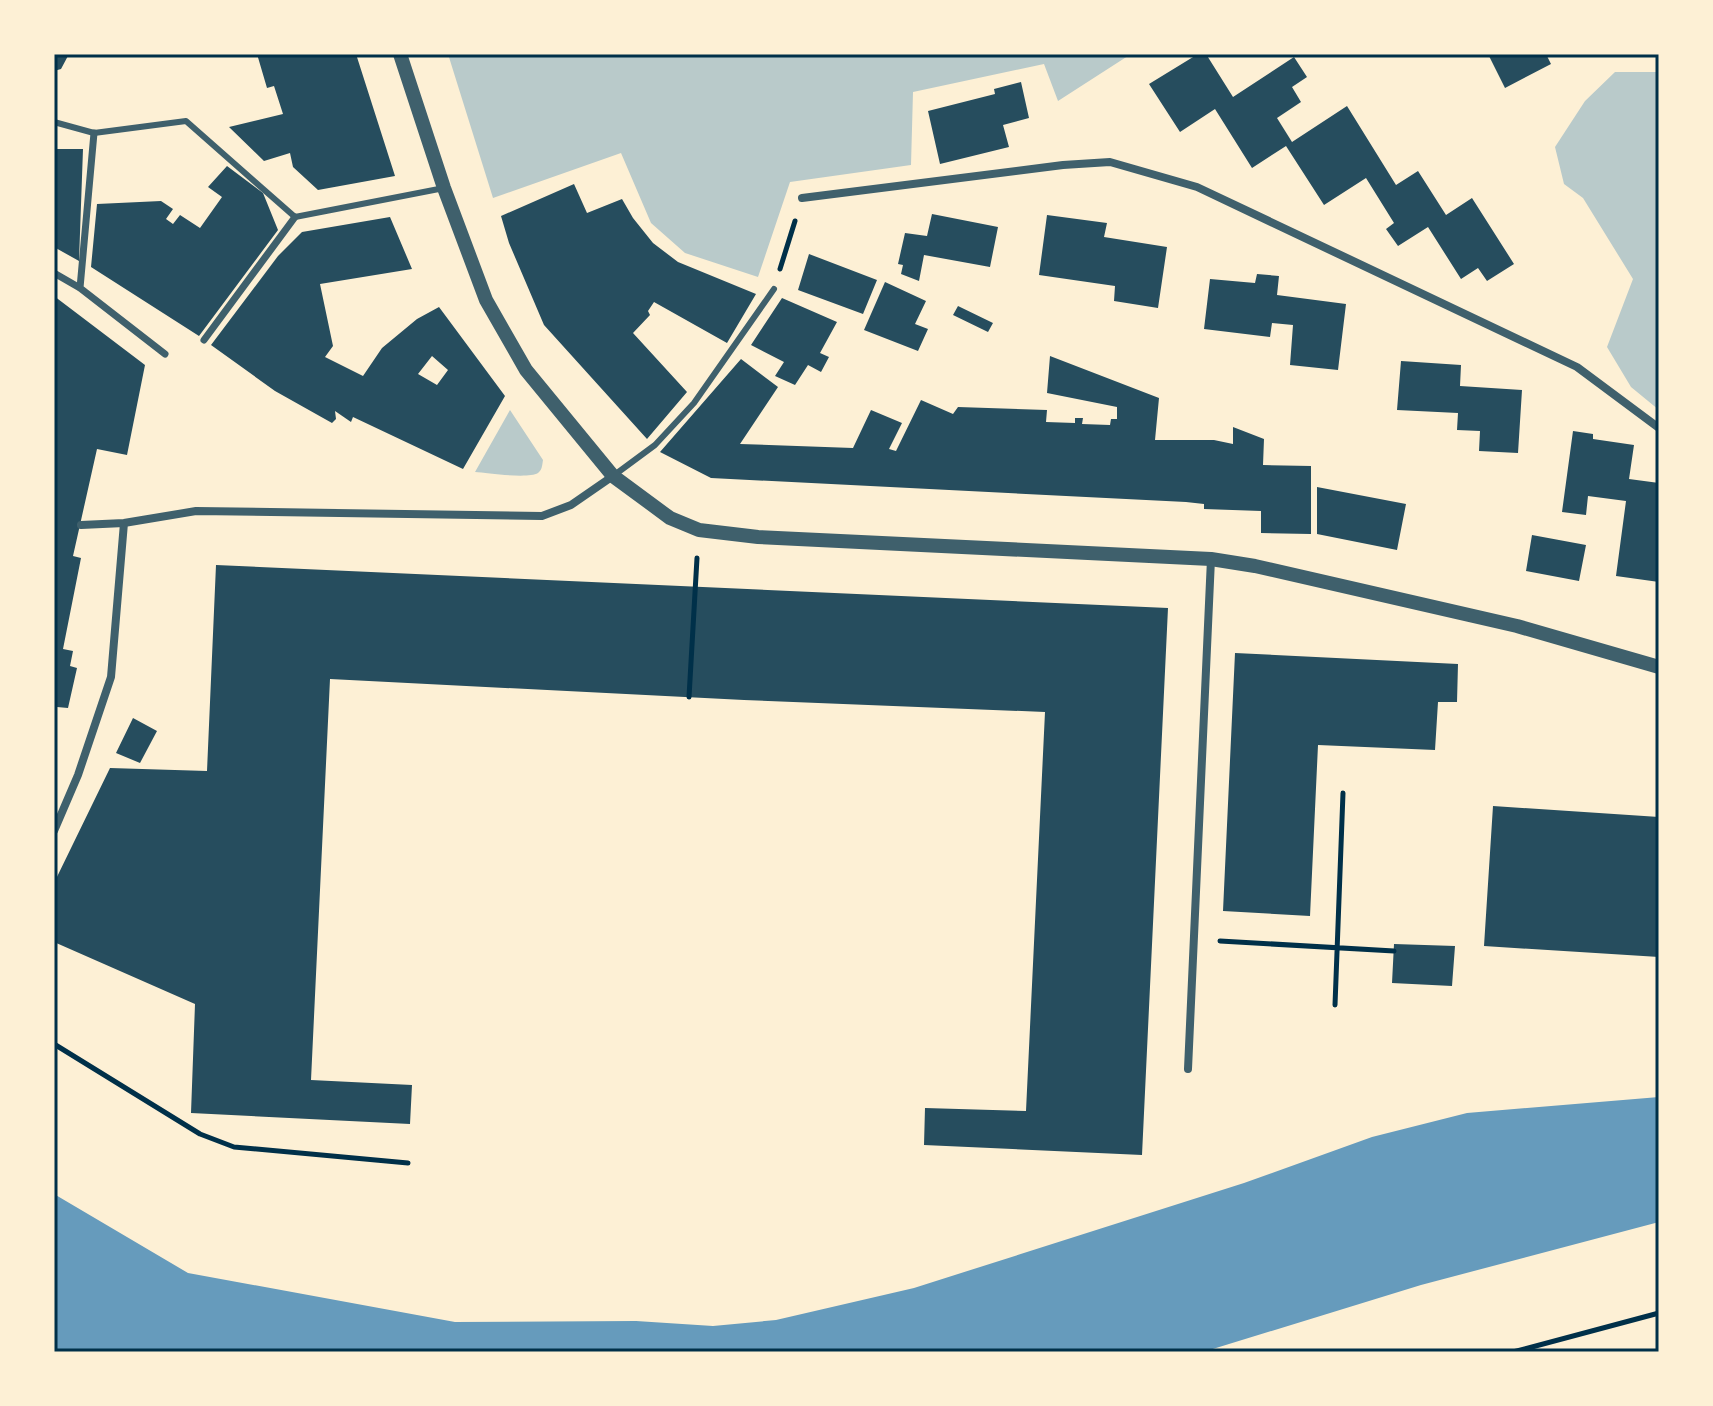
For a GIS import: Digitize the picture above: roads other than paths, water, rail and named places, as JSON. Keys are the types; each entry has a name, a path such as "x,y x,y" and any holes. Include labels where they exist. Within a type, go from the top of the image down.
{"street":[{"path":"400,54 444,188 486,300 526,370 613,476 670,518 699,530 758,537 1211,559 1255,566 1517,626 1659,667"},
{"path":"80,288 94,133"},
{"path":"802,198 1063,165 1110,162 1197,187 1577,367 1659,428"},
{"path":"204,340 295,217"},
{"path":"54,273 80,288 165,354"},
{"path":"81,525 124,523 196,511 542,516 571,505 613,476"},
{"path":"54,831 78,775 111,677 124,523"},
{"path":"1188,1069 1211,559"}],"lane":[{"path":"54,122 94,133 186,121 295,217 444,188"},
{"path":"613,476 655,445 694,403 774,289"}],"water":[{"path":"1659,1097 1659,1222 1421,1285 1203,1352 54,1352 54,1194 188,1273 455,1322 636,1321 713,1326 776,1320 914,1288 1244,1183 1372,1137 1467,1113"}]}
